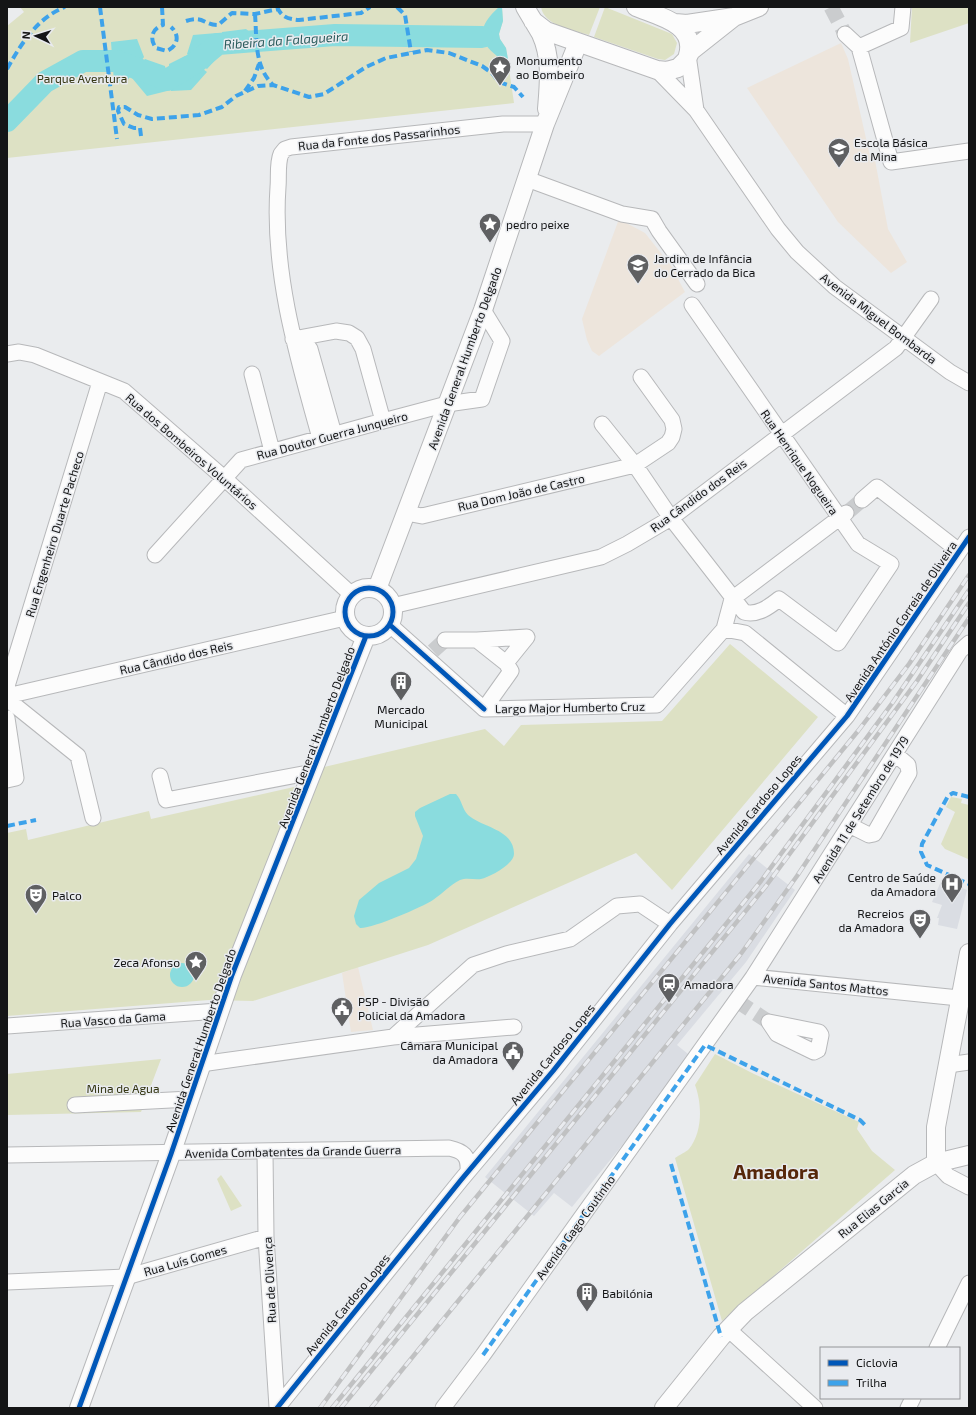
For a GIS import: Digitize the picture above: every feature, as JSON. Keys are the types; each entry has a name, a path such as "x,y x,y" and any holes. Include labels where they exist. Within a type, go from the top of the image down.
{"street":[{"path":"636,7 675,23 687,24 734,17 758,7"},
{"path":"859,47 901,28 903,7"},
{"name":"Avenida General Humberto Delgado","path":"377,590 483,310 546,124 578,43 546,32 529,13"},
{"name":"Avenida General Humberto Delgado","path":"529,13 544,42 548,64 546,124"},
{"path":"688,55 734,17"},
{"path":"675,23 687,34 690,44 688,55"},
{"path":"845,34 859,47 891,162 969,151"},
{"name":"Avenida Miguel Bombarda","path":"578,43 657,70 673,70 682,65 688,55"},
{"name":"Avenida Miguel Bombarda","path":"688,55 696,110"},
{"name":"Avenida Miguel Bombarda","path":"657,70 696,110 785,239 835,287 950,372 969,383"},
{"name":"Rua da Fonte dos Passarinhos","path":"327,436 293,339 276,219 280,157 285,149 291,147 503,124 546,124"},
{"path":"528,179 622,214 652,219 697,284"},
{"name":"Rua Cândido dos Reis","path":"392,606 601,556 627,544 671,518 896,348 930,299"},
{"name":"Rua Henrique Nogueira","path":"692,305 780,435 843,514 732,599"},
{"name":"Rua Doutor Guerra Junqueiro","path":"155,555 241,460 272,450 447,404 482,399 502,341 483,310"},
{"path":"293,339 336,331 349,333 357,338 363,349 383,421"},
{"name":"Rua dos Bombeiros Voluntários","path":"7,354 19,352 35,355 124,391 224,478 352,594"},
{"path":"252,374 272,450"},
{"path":"636,466 668,443 674,429 672,420 641,377"},
{"name":"Rua Engenheiro Duarte Pacheco","path":"7,686 100,382"},
{"path":"602,424 636,466 671,518 732,599 744,612 752,614 780,599 838,643 891,564 858,544 843,514"},
{"name":"Rua Dom João de Castro","path":"406,513 422,516 636,466"},
{"path":"862,500 877,487 959,552"},
{"name":"Avenida António Correia de Oliveira","path":"847,716 969,537"},
{"path":"364,588 377,590 389,599 393,612 390,624 379,634 366,636 353,630 345,618 345,606 352,594 364,588"},
{"path":"732,599 724,629 745,633 847,716"},
{"path":"752,614 752,638"},
{"name":"Rua Cândido dos Reis","path":"7,696 345,618"},
{"path":"390,624 430,654 484,709 511,671 506,663 477,640"},
{"name":"Largo Major Humberto Cruz","path":"484,709 657,704 724,629"},
{"name":"Avenida General Humberto Delgado","path":"79,1408 171,1154 219,1011 366,636"},
{"path":"446,640 527,637 506,663"},
{"name":"Avenida 11 de Setembro de 1979","path":"753,977 851,826 960,651 969,643"},
{"path":"7,699 78,756 93,818"},
{"name":"Avenida Cardoso Lopes","path":"277,1408 468,1170 553,1071 670,924 847,716"},
{"path":"7,718 10,754 16,778 7,780"},
{"path":"851,826 869,835 874,834 885,817 909,773 908,766 895,754"},
{"path":"160,776 166,800 313,772"},
{"path":"393,1037 474,965 506,954 570,939 617,906 640,904 670,924"},
{"path":"969,953 964,998 948,1065 936,1127 936,1163 948,1176 969,1187"},
{"name":"Avenida Santos Mattos","path":"705,1045 753,977 964,998"},
{"name":"Rua Vasco da Gama","path":"7,1026 219,1011"},
{"path":"201,1064 393,1037 514,1027"},
{"name":"Avenida Gago Coutinho","path":"443,1408 483,1355 705,1045"},
{"path":"948,1065 969,1062"},
{"path":"75,1105 190,1099"},
{"name":"Avenida Combatentes da Grande Guerra","path":"7,1155 171,1154 449,1148 459,1150 464,1154 467,1158 468,1170"},
{"name":"Rua de Olivença","path":"265,1152 266,1237 277,1408"},
{"name":"Rua Elias Garcia","path":"664,1408 728,1329 745,1312 914,1175 936,1163 969,1155"},
{"name":"Rua Luís Gomes","path":"7,1282 126,1276 266,1237"},
{"path":"938,1347 969,1283"},
{"path":"728,1329 815,1408"},
{"path":"908,1408 912,1399"}],"shaded area":[{"name":"Escola Básica da Mina","path":"841,43 848,59 870,156 874,155 888,229 907,262 891,273 838,222 747,88"},
{"name":"Jardim de Infância do Cerrado da Bica","path":"619,219 645,233 680,277 678,279 685,292 599,356 592,351 587,340 582,319"},
{"name":"Amadora","path":"749,854 795,890 746,962 677,1045 693,1058 572,1207 554,1193 534,1216 485,1177"},
{"name":"Centro de Saúde da Amadora","path":"942,879 967,890 957,929 938,925 939,918 937,918 942,905 932,902"},
{"path":"358,967 373,1030 351,1032 342,973"}],"green space":[{"name":"Parque Aventura","path":"20,7 502,7 503,21 499,34 500,39 506,48 514,103 7,158 7,26 24,12"},
{"path":"541,7 600,7 589,35 554,23 543,13"},
{"path":"605,7 672,34 677,43 674,54 665,60 658,59 594,37"},
{"path":"912,7 969,7 969,23 910,43"},
{"path":"730,644 818,717 672,890 636,853 428,945 253,1001 209,1000 7,1016 7,833 26,829 28,840 149,811 151,819 316,782 320,768 485,729 504,746 521,725 662,721"},
{"path":"951,797 962,799 961,803 969,805 968,859 945,849 941,844 955,812 946,807"},
{"path":"715,1054 754,1074 859,1122 857,1129 872,1151 895,1170 722,1321 675,1158 689,1149 694,1142 700,1117 699,1100 695,1085"},
{"name":"Mina de Agua","path":"161,1059 141,1112 7,1115 7,1074"},
{"path":"221,1175 242,1206 231,1211 217,1179"}],"water":[{"path":"499,7 502,7 503,21 499,34 500,39 506,48 508,59 497,60 497,56 485,44 483,32 484,25"},
{"path":"246,29 251,33 251,46 247,50 224,53 222,32"},
{"path":"217,33 220,55 207,69 187,54 193,35"},
{"path":"137,39 144,57 127,81 114,82 111,42"},
{"path":"185,56 207,72 191,90 171,91 169,64"},
{"path":"145,59 165,66 167,91 147,96 132,78"},
{"path":"450,794 456,794 468,815 497,830 509,839 513,846 513,858 501,870 490,876 481,879 460,880 433,900 419,907 375,925 360,928 356,924 354,916 359,900 379,883 409,868 416,859 423,836 415,816 415,812 420,808"},
{"path":"182,963 191,966 194,975 191,984 182,987 173,984 170,975 173,966"}],"waterway":[{"name":"Ribeira da Falagueira","path":"7,121 45,82 83,61 117,61 167,80 195,63 218,44 335,35 482,37"}],"tunnel":[{"path":"831,7 845,34"},
{"path":"848,512 862,500"},
{"path":"433,651 445,640"},
{"path":"737,1001 769,1022"}],"railway":[{"path":"320,1408 460,1217 858,731 909,664 969,575"},
{"path":"332,1408 761,881 893,702 969,590"},
{"path":"341,1408 766,886 917,681 969,603"},
{"path":"371,1408 740,955 797,876 969,618"}],"marked path":[{"path":"7,69 24,41 38,25 46,18 65,7"},
{"path":"100,7 117,139"},
{"path":"162,7 163,25 159,26 154,31 152,38 156,48 167,51 174,46 177,37 176,33 171,27"},
{"path":"186,21 196,19 209,24 218,25 232,13 255,14 278,9 287,18 299,20 361,13 370,7"},
{"path":"397,7 405,15 411,52"},
{"path":"255,14 259,61 262,70 273,85"},
{"path":"141,136 140,128 134,128 124,124 118,111 119,107 125,107 138,115 152,119 199,115 222,107 236,96 258,86 273,85 309,97 324,94 366,67 386,58 427,50 449,53 482,66 492,73 499,82 514,87 523,97"},
{"path":"245,91 254,78 259,64"},
{"path":"969,797 953,793 948,796 922,844 921,852 927,865 969,884"},
{"path":"7,826 36,820"},
{"path":"483,1355 705,1045 860,1120 865,1125"},
{"path":"671,1164 721,1337"}],"cycle path":[{"path":"277,1408 461,1180 553,1071 670,924 847,716 969,537"},
{"path":"364,588 374,588 386,595 393,607 393,612 393,617 386,629 374,636 364,636 356,632 349,625 345,617 345,607 349,599 356,592 364,588"},
{"path":"390,625 484,709"},
{"path":"79,1408 171,1154 232,975 366,636"}],"place":[{"name":"Monumento ao Bombeiro","path":"500,86"},
{"name":"Escola Básica da Mina","path":"839,168"},
{"name":"pedro peixe","path":"490,244"},
{"name":"Jardim de Infância do Cerrado da Bica","path":"638,284"},
{"name":"Mercado Municipal","path":"401,702"},
{"name":"Centro de Saúde da Amadora","path":"952,904"},
{"name":"Palco","path":"36,914"},
{"name":"Recreios da Amadora","path":"920,940"},
{"name":"Zeca Afonso","path":"196,982"},
{"name":"Amadora","path":"669,1004"},
{"name":"PSP - Divisão Policial da Amadora","path":"342,1028"},
{"name":"Câmara Municipal da Amadora","path":"513,1072"},
{"name":"Babilónia","path":"587,1312"}],"district":[{"name":"Amadora","path":"776,1171"}]}
